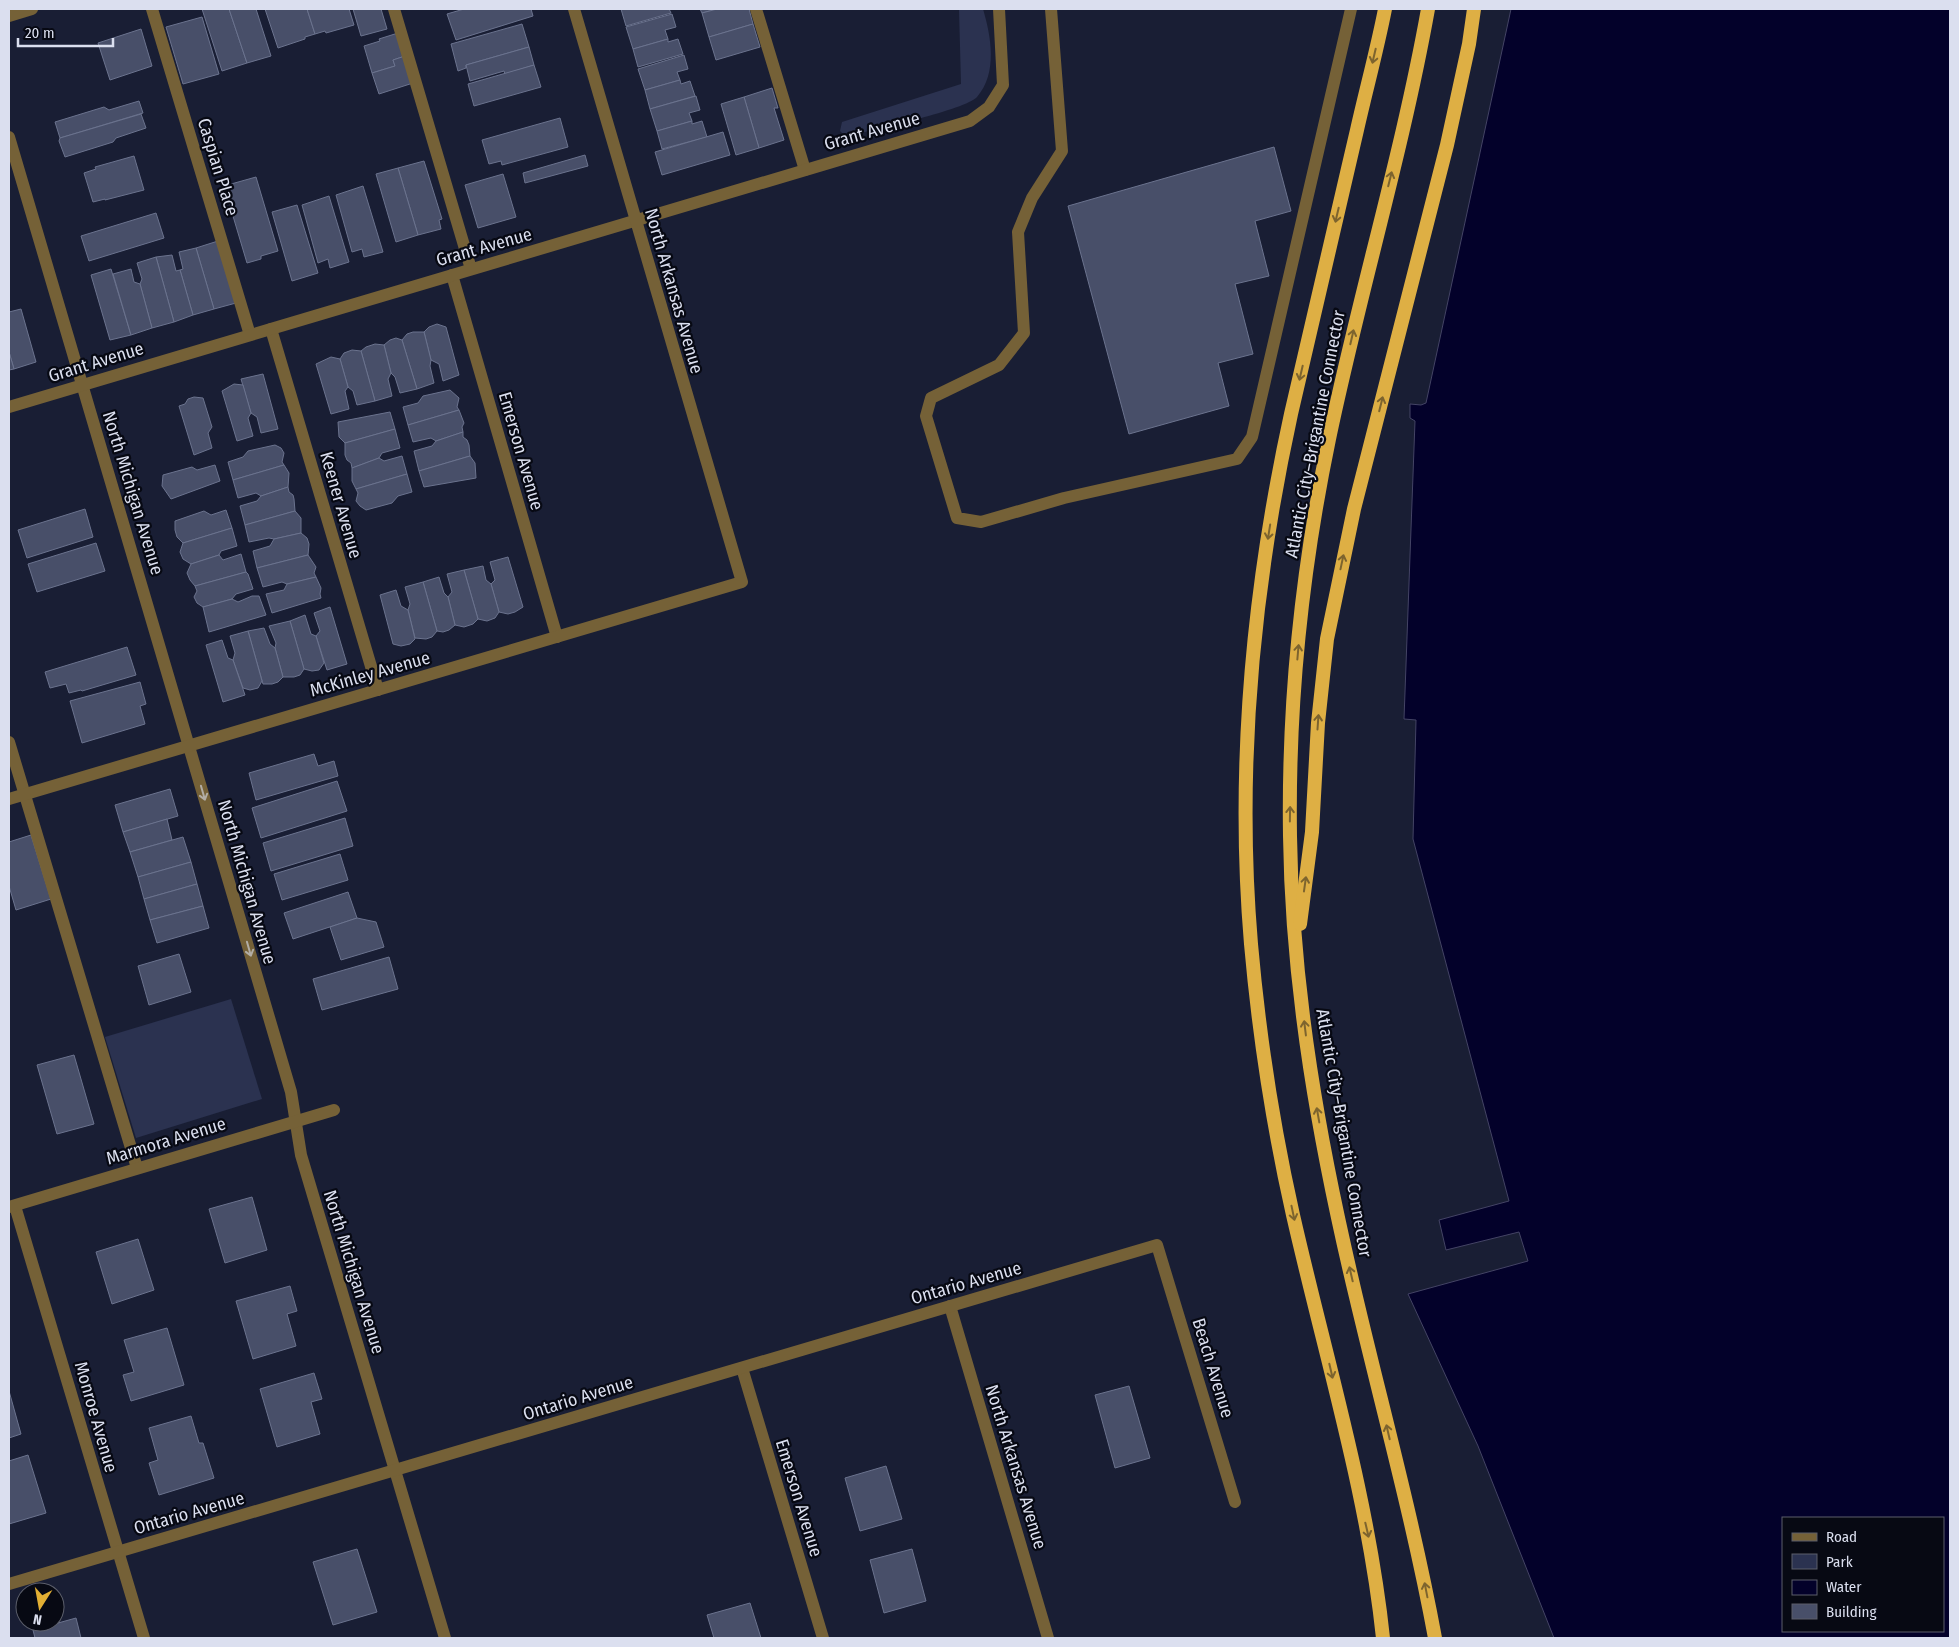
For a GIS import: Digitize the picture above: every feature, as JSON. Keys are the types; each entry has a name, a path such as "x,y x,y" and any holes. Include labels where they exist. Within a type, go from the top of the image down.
{"highway":[{"name":"Atlantic City–Brigantine Connector","path":"1383,1638 1372,1553 1293,1216 1269,1087 1256,998 1251,941 1246,826 1253,650 1268,535 1291,416 1384,9"},
{"name":"Atlantic City–Brigantine Connector","path":"1428,9 1407,108 1329,440 1309,554 1292,729 1290,834 1296,950 1311,1076 1325,1154 1355,1293 1422,1572 1435,1638"},
{"path":"1296,950 1312,832 1318,723 1327,639 1354,509 1447,145 1469,44 1474,9"}],"street":[{"path":"9,16 32,9"},
{"name":"Caspian Place","path":"152,9 250,335"},
{"path":"394,9 471,269"},
{"name":"North Arkansas Avenue","path":"574,9 742,582"},
{"path":"756,9 804,170"},
{"name":"Grant Avenue","path":"9,406 970,121 989,107 1003,85 999,9"},
{"path":"1051,9 1062,151 1032,198 1018,232 1024,333 999,365 931,398 926,416 957,518 981,522 1064,498 1237,459 1252,437 1351,9"},
{"name":"North Michigan Avenue","path":"9,136 291,1092 301,1155 445,1638"},
{"name":"Emerson Avenue","path":"452,275 557,637"},
{"name":"Keener Avenue","path":"271,329 378,690"},
{"name":"McKinley Avenue","path":"9,799 742,582"},
{"path":"9,742 137,1168"},
{"name":"Marmora Avenue","path":"12,1206 334,1110"},
{"name":"Monroe Avenue","path":"12,1206 144,1638"},
{"name":"Ontario Avenue","path":"9,1584 1156,1245"},
{"name":"Beach Avenue","path":"1156,1245 1235,1502"},
{"name":"North Arkansas Avenue","path":"950,1306 1048,1638"},
{"name":"Emerson Avenue","path":"742,1368 823,1638"}],"green space":[{"path":"959,9 983,9 988,31 991,54 990,66 984,87 977,97 956,108 919,119 853,135 843,134 840,131 842,122 961,84"},
{"path":"231,999 262,1099 136,1138 105,1037"}],"water":[{"path":"1511,9 1950,9 1950,1638 1554,1638 1478,1446 1408,1294 1528,1261 1519,1232 1446,1250 1439,1220 1509,1201 1413,839 1416,720 1404,719 1415,421 1410,418 1410,404 1421,405 1426,403"}],"building":[{"path":"202,9 229,9 247,63 222,71"},
{"path":"229,9 256,9 271,56 247,63"},
{"path":"265,9 307,9 315,34 278,48"},
{"path":"307,9 349,9 354,25 315,34"},
{"path":"353,9 381,9 387,29 361,36"},
{"path":"464,9 531,9 533,16 456,40 447,14"},
{"path":"621,9 669,9 671,13 626,26"},
{"path":"700,9 717,9 702,13"},
{"path":"717,9 749,9 753,24 709,37 702,13"},
{"path":"672,14 676,27 665,30 668,39 633,49 626,27"},
{"path":"202,17 219,74 183,84 166,27"},
{"path":"522,24 529,47 466,65 466,68 458,71 451,44"},
{"path":"753,24 760,47 716,60 709,37"},
{"path":"141,29 152,66 110,80 98,43"},
{"path":"398,33 405,56 393,60 395,66 372,73 364,46"},
{"path":"668,39 668,42 678,39 683,54 638,67 633,49"},
{"path":"529,47 534,65 505,74 504,71 470,81 466,65"},
{"path":"684,55 688,69 677,72 680,80 645,90 638,69"},
{"path":"405,56 413,83 379,94 372,73 395,66 393,60"},
{"path":"534,65 541,87 474,106 468,84"},
{"path":"680,80 681,84 690,81 695,96 650,109 645,90"},
{"path":"772,88 778,108 774,108 784,140 759,148 744,97"},
{"path":"696,96 700,110 689,113 692,121 657,131 650,109"},
{"path":"744,97 759,148 736,155 721,104"},
{"path":"139,101 143,113 60,138 55,122 104,107 109,110"},
{"path":"141,114 146,128 116,138 113,142 65,157 59,141 60,138"},
{"path":"560,118 568,147 502,165 501,161 489,164 482,140"},
{"path":"692,121 692,124 702,121 707,137 662,149 657,131"},
{"path":"723,132 730,155 662,175 655,152"},
{"path":"1274,147 1291,211 1255,221 1269,276 1235,284 1253,354 1218,363 1229,406 1129,434 1068,206"},
{"path":"585,155 588,166 525,183 523,173"},
{"path":"134,156 144,190 93,202 84,173 96,169 95,167"},
{"path":"424,161 442,219 439,220 441,229 418,235 398,168"},
{"path":"398,168 418,235 396,242 376,174"},
{"path":"503,174 516,217 478,228 465,185"},
{"path":"256,177 278,251 247,263 224,186"},
{"path":"363,186 383,252 364,257 362,249 352,252 336,195"},
{"path":"329,196 349,262 330,268 328,259 318,263 302,205"},
{"path":"297,205 318,273 292,281 272,212"},
{"path":"156,213 164,238 89,261 81,236"},
{"path":"218,241 236,303 214,309 196,248"},
{"path":"196,248 214,309 193,315 180,270 183,269 179,252"},
{"path":"172,255 176,271 180,270 193,315 174,322 156,257"},
{"path":"156,257 174,322 152,328 140,284 142,279 137,263"},
{"path":"111,269 131,335 110,340 91,275"},
{"path":"131,269 134,282 140,284 152,328 131,335 113,274"},
{"path":"21,309 36,362 14,369 9,352 9,312"},
{"path":"437,324 446,327 459,375 443,381 439,364 431,360 424,332 429,327"},
{"path":"424,332 434,383 417,389 402,340 407,334"},
{"path":"396,338 402,340 417,389 400,393 395,377 391,373 384,345"},
{"path":"375,344 384,345 391,373 388,379 392,396 375,401 361,351"},
{"path":"352,350 361,351 375,401 357,405 353,391 348,387 340,359 344,353"},
{"path":"9,352 14,369 9,370"},
{"path":"331,357 340,359 348,387 345,391 349,409 331,414 316,364"},
{"path":"263,374 278,429 261,433 257,417 251,413 241,379"},
{"path":"234,384 243,385 251,413 248,418 253,436 237,441 222,391"},
{"path":"450,390 459,398 457,407 459,410 408,425 403,407 418,403 423,396"},
{"path":"194,397 203,398 212,427 208,433 212,448 194,455 179,406"},
{"path":"459,410 464,423 462,427 463,432 436,441 431,438 413,442 408,425"},
{"path":"390,412 395,429 345,443 339,437 338,422"},
{"path":"395,429 400,448 382,453 379,458 352,468 345,455 345,443"},
{"path":"463,432 463,437 469,445 470,456 419,471 414,451 432,446 436,441"},
{"path":"275,445 281,448 284,453 282,462 284,465 233,480 228,462 243,457 248,451"},
{"path":"402,456 407,474 356,489 352,481 352,468 379,458 384,461"},
{"path":"470,456 475,463 476,478 424,487 419,471"},
{"path":"215,465 220,481 171,499 162,486 163,475 192,467 197,470"},
{"path":"284,465 289,473 288,487 261,496 256,493 238,498 233,480"},
{"path":"407,474 412,492 398,496 392,503 366,510 356,501 358,493 356,489"},
{"path":"288,487 289,492 293,495 295,511 245,525 240,506 257,501 261,496"},
{"path":"85,509 93,537 27,558 18,530"},
{"path":"226,510 232,528 183,543 177,537 175,521 204,511 211,515"},
{"path":"295,511 301,518 301,533 249,542 245,525"},
{"path":"232,528 237,546 221,551 219,555 191,564 183,559 180,552 183,543"},
{"path":"301,533 307,538 309,544 308,555 257,568 253,551 270,546 274,539"},
{"path":"96,543 105,571 37,592 28,564"},
{"path":"241,554 246,572 195,586 187,573 191,564 219,555 223,560"},
{"path":"308,555 316,567 314,573 316,577 287,584 282,582 263,587 257,568"},
{"path":"508,557 523,607 508,614 499,612 491,584 495,580 490,562"},
{"path":"483,566 486,580 491,584 499,612 495,618 487,621 478,619 464,570"},
{"path":"464,570 478,619 473,624 464,627 455,625 448,597 452,592 447,574"},
{"path":"246,572 253,589 236,594 232,599 203,607 197,603 194,597 197,591 195,586"},
{"path":"316,577 321,588 321,598 272,613 266,594 284,590 287,584"},
{"path":"439,577 444,593 448,597 455,625 443,632 437,631 423,582"},
{"path":"423,582 437,631 432,637 426,639 415,638 408,610 410,604 405,587"},
{"path":"396,590 401,606 408,610 415,639 410,644 401,646 393,644 380,595"},
{"path":"252,596 259,596 266,615 209,632 203,607 232,599 238,602"},
{"path":"330,607 347,664 327,670 316,636 320,631 314,613"},
{"path":"305,615 311,634 316,636 324,663 319,670 304,669 290,621"},
{"path":"290,621 304,669 300,675 283,677 275,648 276,643 269,626"},
{"path":"264,628 270,644 275,648 283,677 278,682 272,684 263,684 248,631"},
{"path":"248,631 262,681 258,688 250,690 243,688 233,660 235,653 230,636"},
{"path":"222,640 228,658 233,660 245,695 223,702 206,645"},
{"path":"127,647 136,675 69,693 66,684 50,688 45,672"},
{"path":"140,682 146,704 140,706 145,724 82,743 70,701"},
{"path":"314,754 318,766 334,761 338,776 256,800 249,773"},
{"path":"337,781 347,811 261,838 252,808"},
{"path":"170,789 178,816 123,832 115,805"},
{"path":"345,818 353,846 271,871 263,843"},
{"path":"167,819 172,840 130,852 123,832"},
{"path":"31,835 51,899 16,910 9,886 9,842"},
{"path":"183,837 191,862 138,877 130,852"},
{"path":"340,854 348,880 282,900 274,874"},
{"path":"191,862 197,884 144,899 138,877"},
{"path":"197,884 203,906 150,920 144,899"},
{"path":"348,892 357,918 293,939 284,913"},
{"path":"203,906 209,928 157,943 150,920"},
{"path":"357,918 376,922 384,947 341,960 330,927"},
{"path":"179,954 191,992 149,1005 138,966"},
{"path":"389,957 398,989 322,1010 313,979"},
{"path":"74,1055 94,1124 57,1134 37,1065"},
{"path":"252,1197 267,1250 225,1263 209,1209"},
{"path":"138,1239 154,1290 112,1304 96,1252"},
{"path":"290,1286 297,1311 287,1314 296,1346 253,1359 236,1301"},
{"path":"167,1328 184,1385 131,1401 123,1375 134,1372 124,1340"},
{"path":"314,1373 322,1399 311,1402 320,1434 277,1447 260,1389"},
{"path":"1129,1386 1150,1458 1115,1468 1095,1395"},
{"path":"9,1391 21,1434 9,1438"},
{"path":"191,1416 199,1443 203,1443 214,1478 159,1495 149,1463 158,1460 149,1428"},
{"path":"28,1455 46,1513 9,1524 9,1461"},
{"path":"886,1466 902,1519 860,1531 845,1478"},
{"path":"357,1549 377,1612 333,1625 313,1562"},
{"path":"912,1549 926,1601 884,1613 870,1560"},
{"path":"750,1603 761,1638 714,1638 707,1615"},
{"path":"76,1618 81,1638 35,1638 34,1632 65,1632 65,1621"}]}
